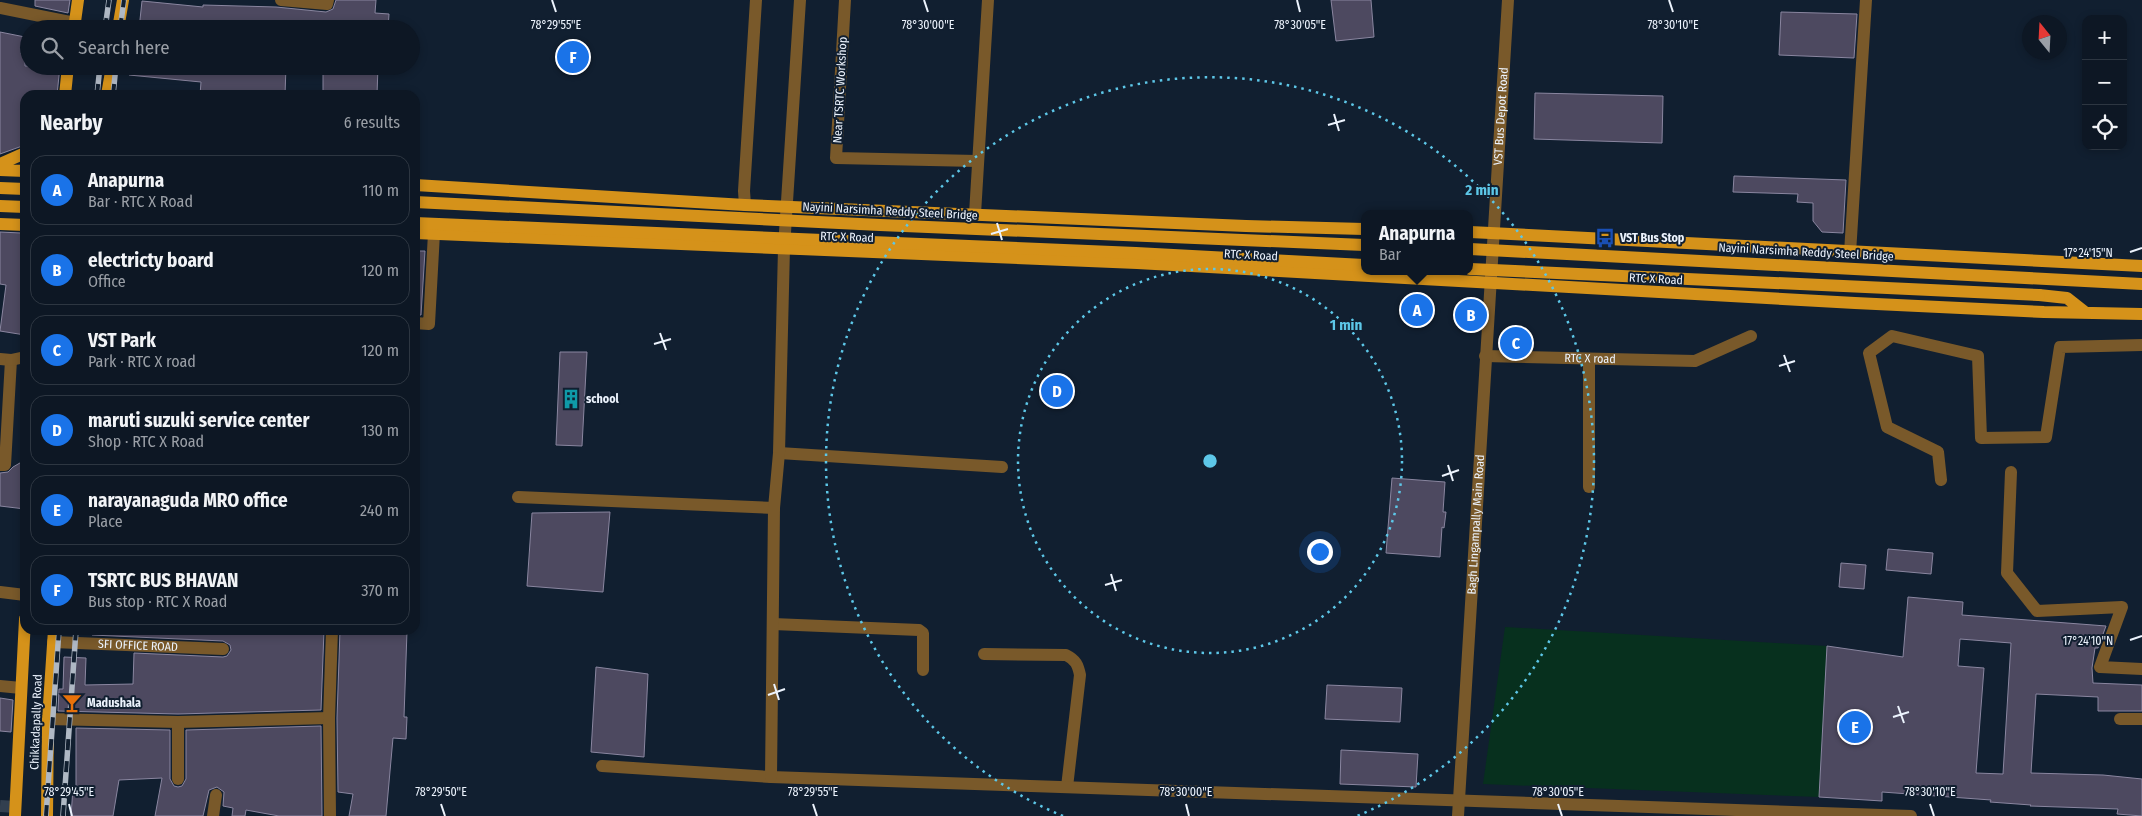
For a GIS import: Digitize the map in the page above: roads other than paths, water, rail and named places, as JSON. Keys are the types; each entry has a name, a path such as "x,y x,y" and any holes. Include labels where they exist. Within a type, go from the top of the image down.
{"main road":[{"path":"75,20 78,0"},
{"path":"120,20 123,0"},
{"path":"65,90 67,75"},
{"path":"108,90 110,75"},
{"path":"0,164 20,155"},
{"path":"0,170 20,171"},
{"path":"420,185 745,205 1246,226 1361,229"},
{"path":"0,188 20,189"},
{"name":"Nayini Narsimha Reddy Steel Bridge","path":"420,202 880,225 1361,245"},
{"path":"0,206 20,207"},
{"path":"420,223 1361,264"},
{"path":"0,224 20,225"},
{"path":"1473,232 2142,266"},
{"name":"RTC X Road","path":"420,233 1137,263 1855,303 2142,314"},
{"name":"Nayini Narsimha Reddy Steel Bridge","path":"1473,249 2142,284"},
{"path":"1473,269 2039,295 2068,298 2086,313"},
{"name":"Chikkadapally Road","path":"15,816 24,635"},
{"name":"Chikkadapally Road","path":"47,816 48,719 54,636"}],"street":[{"path":"281,0 327,4 328,0"},
{"path":"745,205 744,191 756,0"},
{"path":"771,776 774,508 779,453 784,248 800,0"},
{"name":"Near TSRTC Workshop","path":"844,0 836,158 977,161"},
{"path":"975,214 988,0"},
{"name":"VST Bus Depot Road","path":"1494,233 1508,0"},
{"path":"1850,252 1866,0"},
{"path":"0,8 49,20"},
{"path":"420,323 429,324 434,233"},
{"name":"Bagh Lingampally Main Road","path":"1460,815 1458,801 1494,233"},
{"name":"RTC X road","path":"1485,356 1695,361 1751,336"},
{"path":"1941,480 1938,452 1887,427 1869,353 1892,336 1978,356 1981,438 2046,437 2060,347 2142,345"},
{"path":"0,465 6,465 5,360 20,358"},
{"path":"1589,359 1589,487"},
{"path":"779,453 1002,467"},
{"path":"2011,472 2007,573 2037,611 2122,607 2100,667 2142,669"},
{"path":"518,497 774,508"},
{"path":"0,592 20,594"},
{"path":"773,624 919,630 923,633 923,670"},
{"path":"330,816 329,718 332,635"},
{"name":"SFI OFFICE ROAD","path":"54,636 223,649"},
{"path":"984,654 1066,655 1072,658 1078,665 1080,675 1067,787"},
{"path":"0,686 21,688"},
{"path":"48,719 178,722 329,718"},
{"path":"2120,719 2142,719"},
{"path":"178,722 178,779"},
{"path":"602,766 771,776 1911,816"},
{"path":"213,816 216,795"}],"tunnel":[{"path":"0,806 15,807"}],"railway":[{"path":"106,20 109,0"},
{"path":"121,20 124,0"},
{"path":"98,90 99,75"},
{"path":"114,90 115,75"},
{"path":"46,816 59,635"},
{"path":"63,816 76,635"}],"place":[{"name":"TSRTC BUS BHAVAN","path":"573,57"},
{"name":"VST Bus Stop","path":"1605,238"},
{"name":"Anapurna","path":"1417,310"},
{"name":"electricty board","path":"1471,315"},
{"name":"VST Park","path":"1516,343"},
{"name":"maruti suzuki service center","path":"1057,391"},
{"name":"school","path":"571,399"},
{"name":"Madushala","path":"72,703"},
{"name":"narayanaguda MRO office","path":"1855,727"}]}
